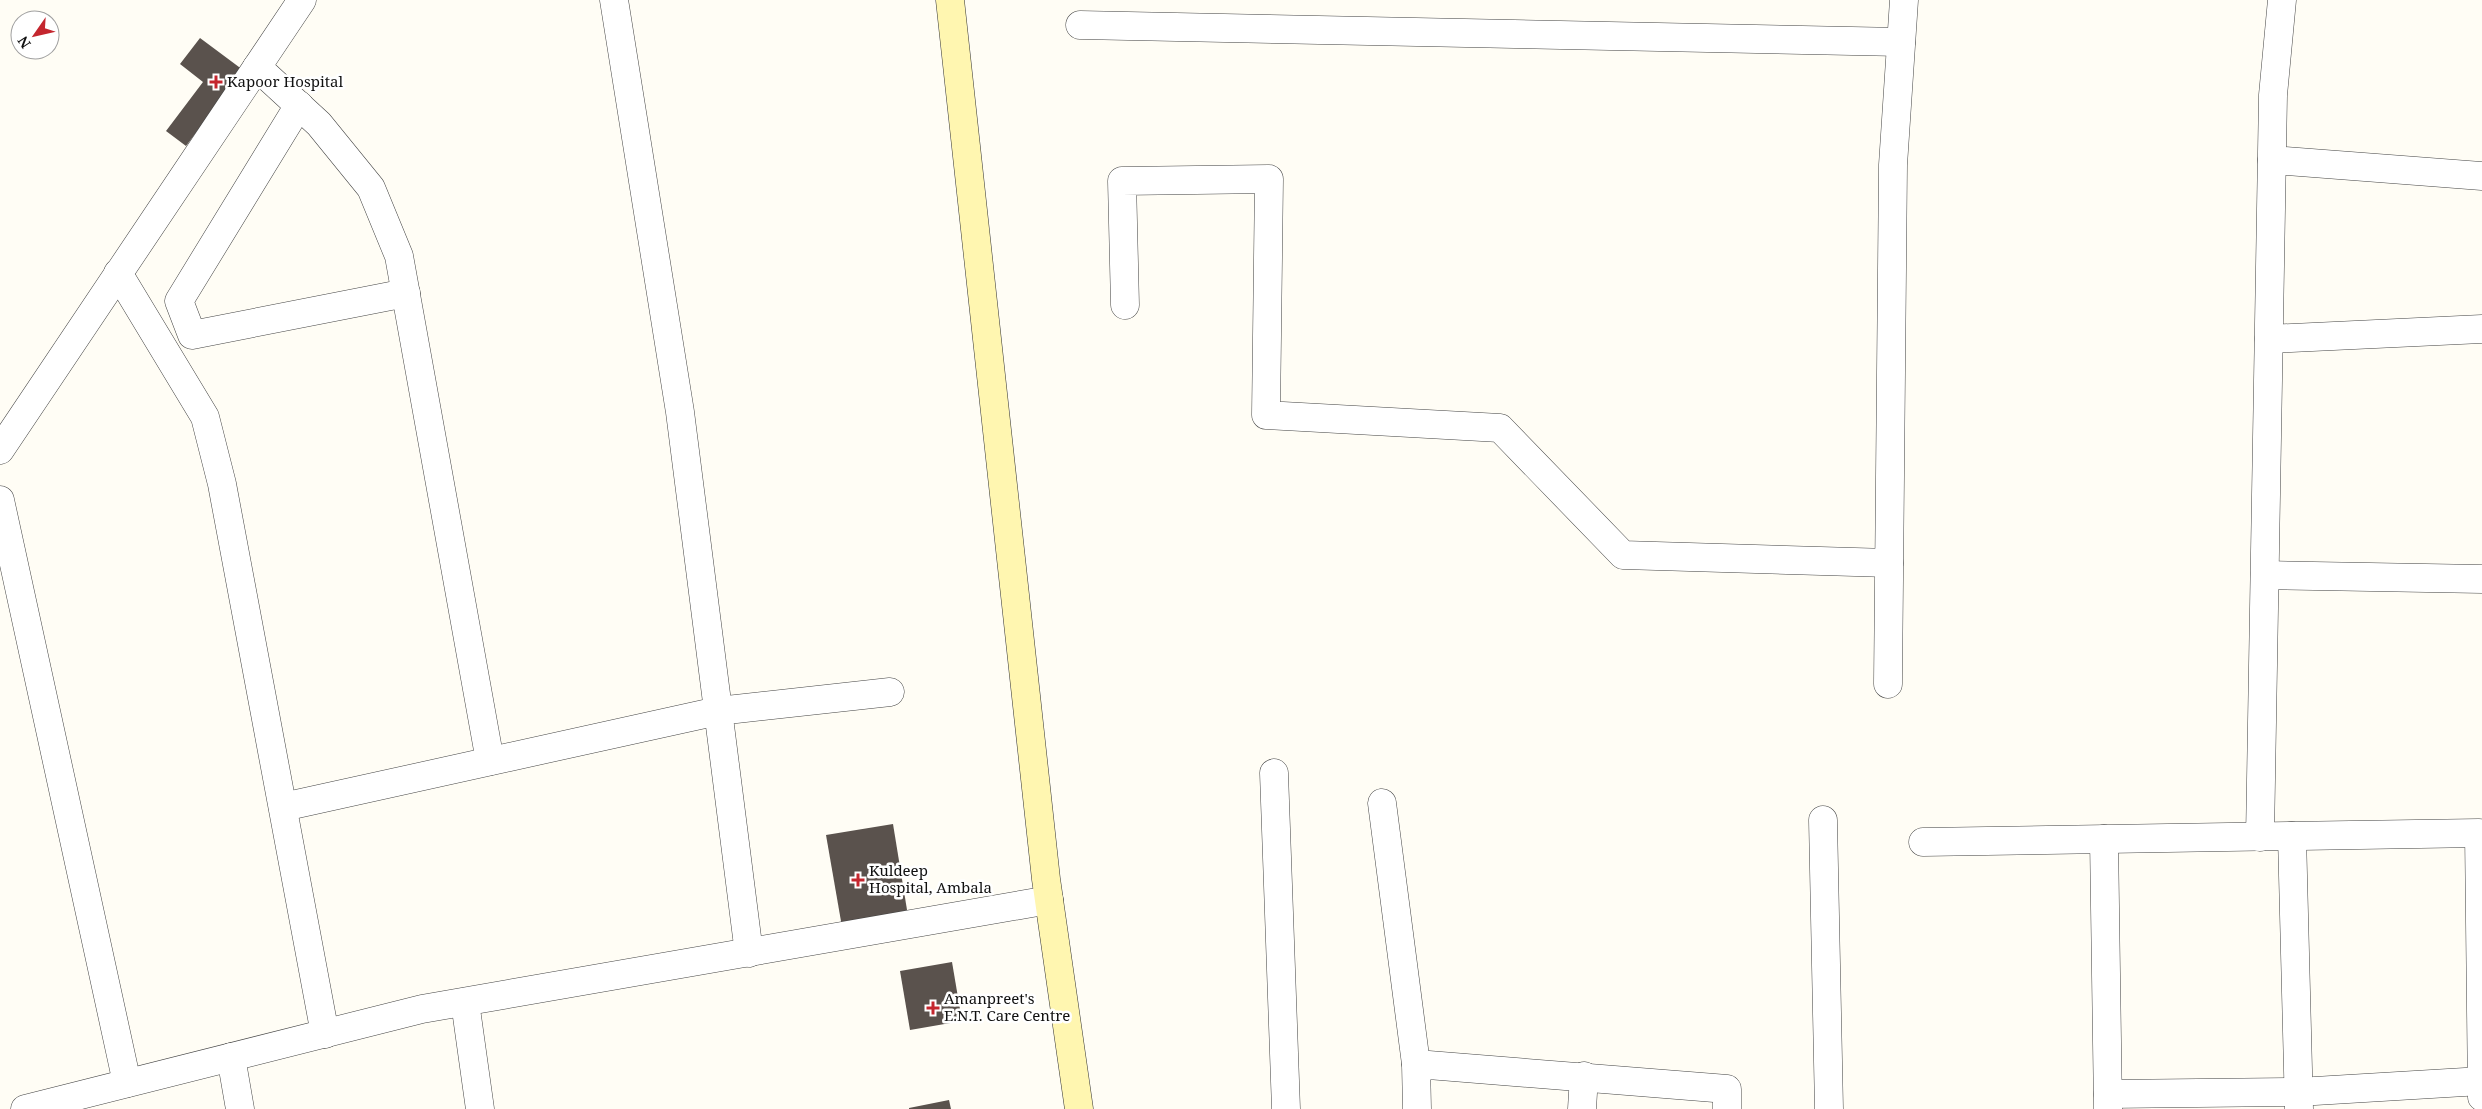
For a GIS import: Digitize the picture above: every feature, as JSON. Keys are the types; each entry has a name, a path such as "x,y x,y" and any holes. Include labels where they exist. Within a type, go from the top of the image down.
{"street":[{"path":"0,450 302,0"},
{"path":"614,0 680,412 749,953"},
{"path":"950,0 1049,900 1079,1109"},
{"path":"1888,684 1893,165 1904,0"},
{"path":"2260,837 2273,95 2282,0"},
{"path":"1080,25 1901,42"},
{"path":"257,67 319,124 371,188 399,256 490,761"},
{"path":"299,105 179,301 192,335 406,293"},
{"path":"2272,160 2482,176"},
{"path":"1125,305 1122,181 1269,179 1266,415 1500,428 1623,555 1889,563"},
{"path":"118,273 205,416 222,484 325,1034"},
{"path":"2269,338 2482,328"},
{"path":"0,500 127,1083"},
{"path":"2265,575 2482,579"},
{"path":"283,808 718,711 890,692"},
{"path":"1274,773 1286,1109"},
{"path":"1382,804 1416,1064 1417,1109"},
{"path":"1823,820 1829,1109"},
{"path":"1924,842 2479,833 2482,1098"},
{"path":"2292,836 2298,1101"},
{"path":"2104,839 2108,1101 2298,1101 2482,1081"},
{"path":"25,1109 422,1010 1049,900"},
{"path":"465,1002 480,1109"},
{"path":"231,1057 240,1109"},
{"path":"1416,1064 1728,1088 1727,1109"},
{"path":"1582,1109 1584,1076"}],"building":[{"path":"200,38 243,70 186,146 166,131 203,82 180,64"},
{"path":"893,824 908,916 842,927 826,835"},
{"path":"952,962 962,1021 910,1030 900,971"},
{"path":"949,1100 951,1109 909,1109 909,1108"}],"place":[{"name":"Kapoor Hospital","path":"216,82"},
{"name":"Kuldeep Hospital, Ambala","path":"858,880"},
{"name":"Amanpreet's E.N.T. Care Centre","path":"933,1008"}]}
